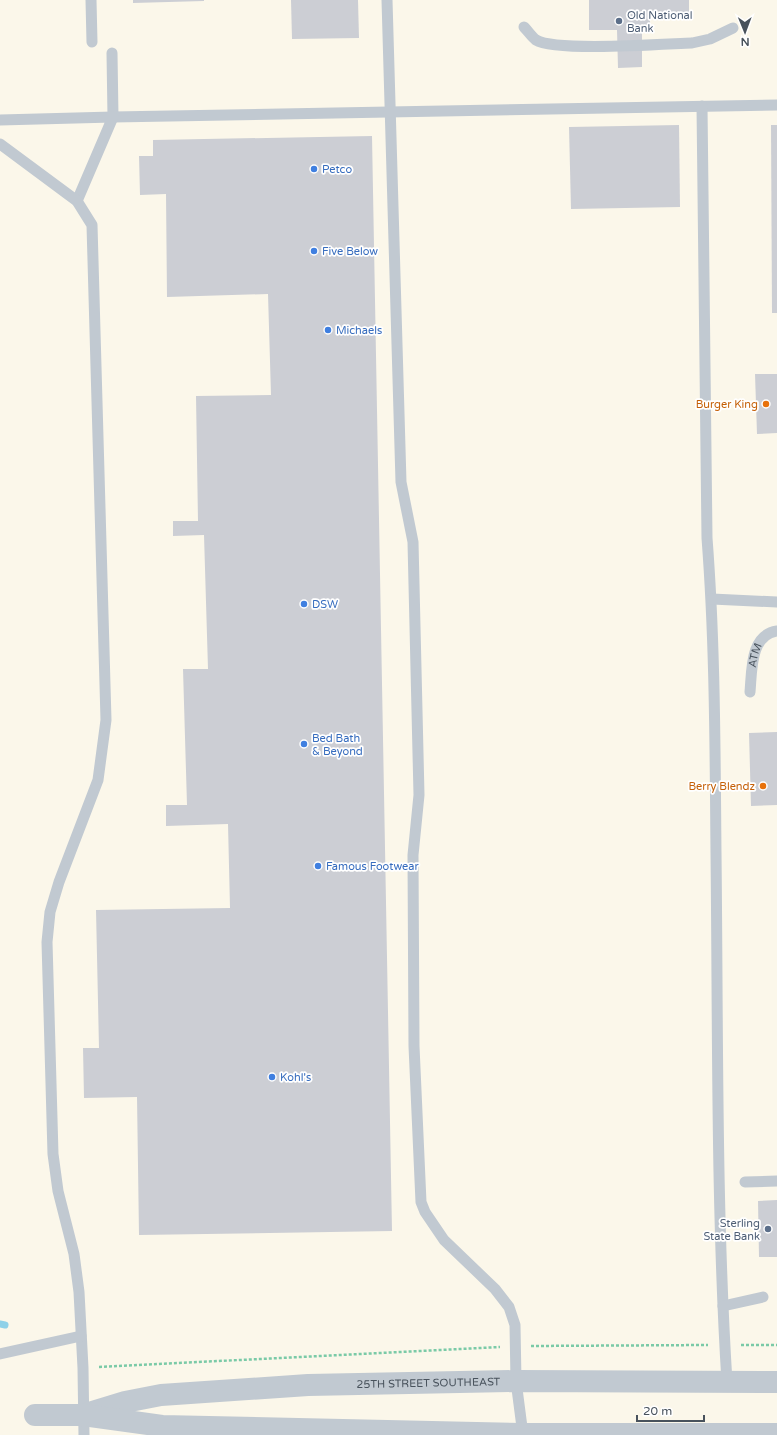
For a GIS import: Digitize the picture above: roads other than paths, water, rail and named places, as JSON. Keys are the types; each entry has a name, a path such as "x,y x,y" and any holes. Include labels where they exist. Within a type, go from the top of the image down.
{"street":[{"name":"25TH STREET SOUTHEAST","path":"84,1425 125,1402 168,1394 308,1386 516,1381 777,1382"},
{"name":"25TH STREET SOUTHEAST","path":"35,1415 84,1425 523,1434 777,1434"}],"lane":[{"path":"92,0 92,42"},
{"path":"387,0 401,482 413,542 419,795 413,855 414,1046 422,1202 425,1212 444,1240 495,1289 508,1307 515,1325 516,1381 523,1434"},
{"path":"524,27 537,41 555,45 576,46 692,43 710,39 733,28"},
{"path":"77,201 113,117 112,53"},
{"path":"0,120 777,105"},
{"path":"702,106 707,538 712,599 723,1306 727,1382"},
{"path":"0,144 77,201 92,225 106,720 98,780 59,882 50,912 47,942 53,1154 58,1191 74,1254 82,1336 84,1425"},
{"path":"712,599 777,602"},
{"name":"ATM","path":"750,692 753,656 756,647 768,632 777,631"},
{"path":"745,1182 777,1181"},
{"path":"723,1306 763,1297"},
{"path":"0,1354 82,1336"}],"waterway":[{"path":"0,1324 5,1325"}],"place":[{"name":"Old National Bank","path":"619,21"},
{"name":"Petco","path":"314,169"},
{"name":"Five Below","path":"314,251"},
{"name":"Michaels","path":"328,330"},
{"name":"Burger King","path":"766,404"},
{"name":"DSW","path":"304,604"},
{"name":"Bed Bath & Beyond","path":"304,744"},
{"name":"Berry Blendz","path":"763,786"},
{"name":"Famous Footwear","path":"318,866"},
{"name":"Kohl's","path":"272,1077"},
{"name":"Sterling State Bank","path":"768,1229"}]}
